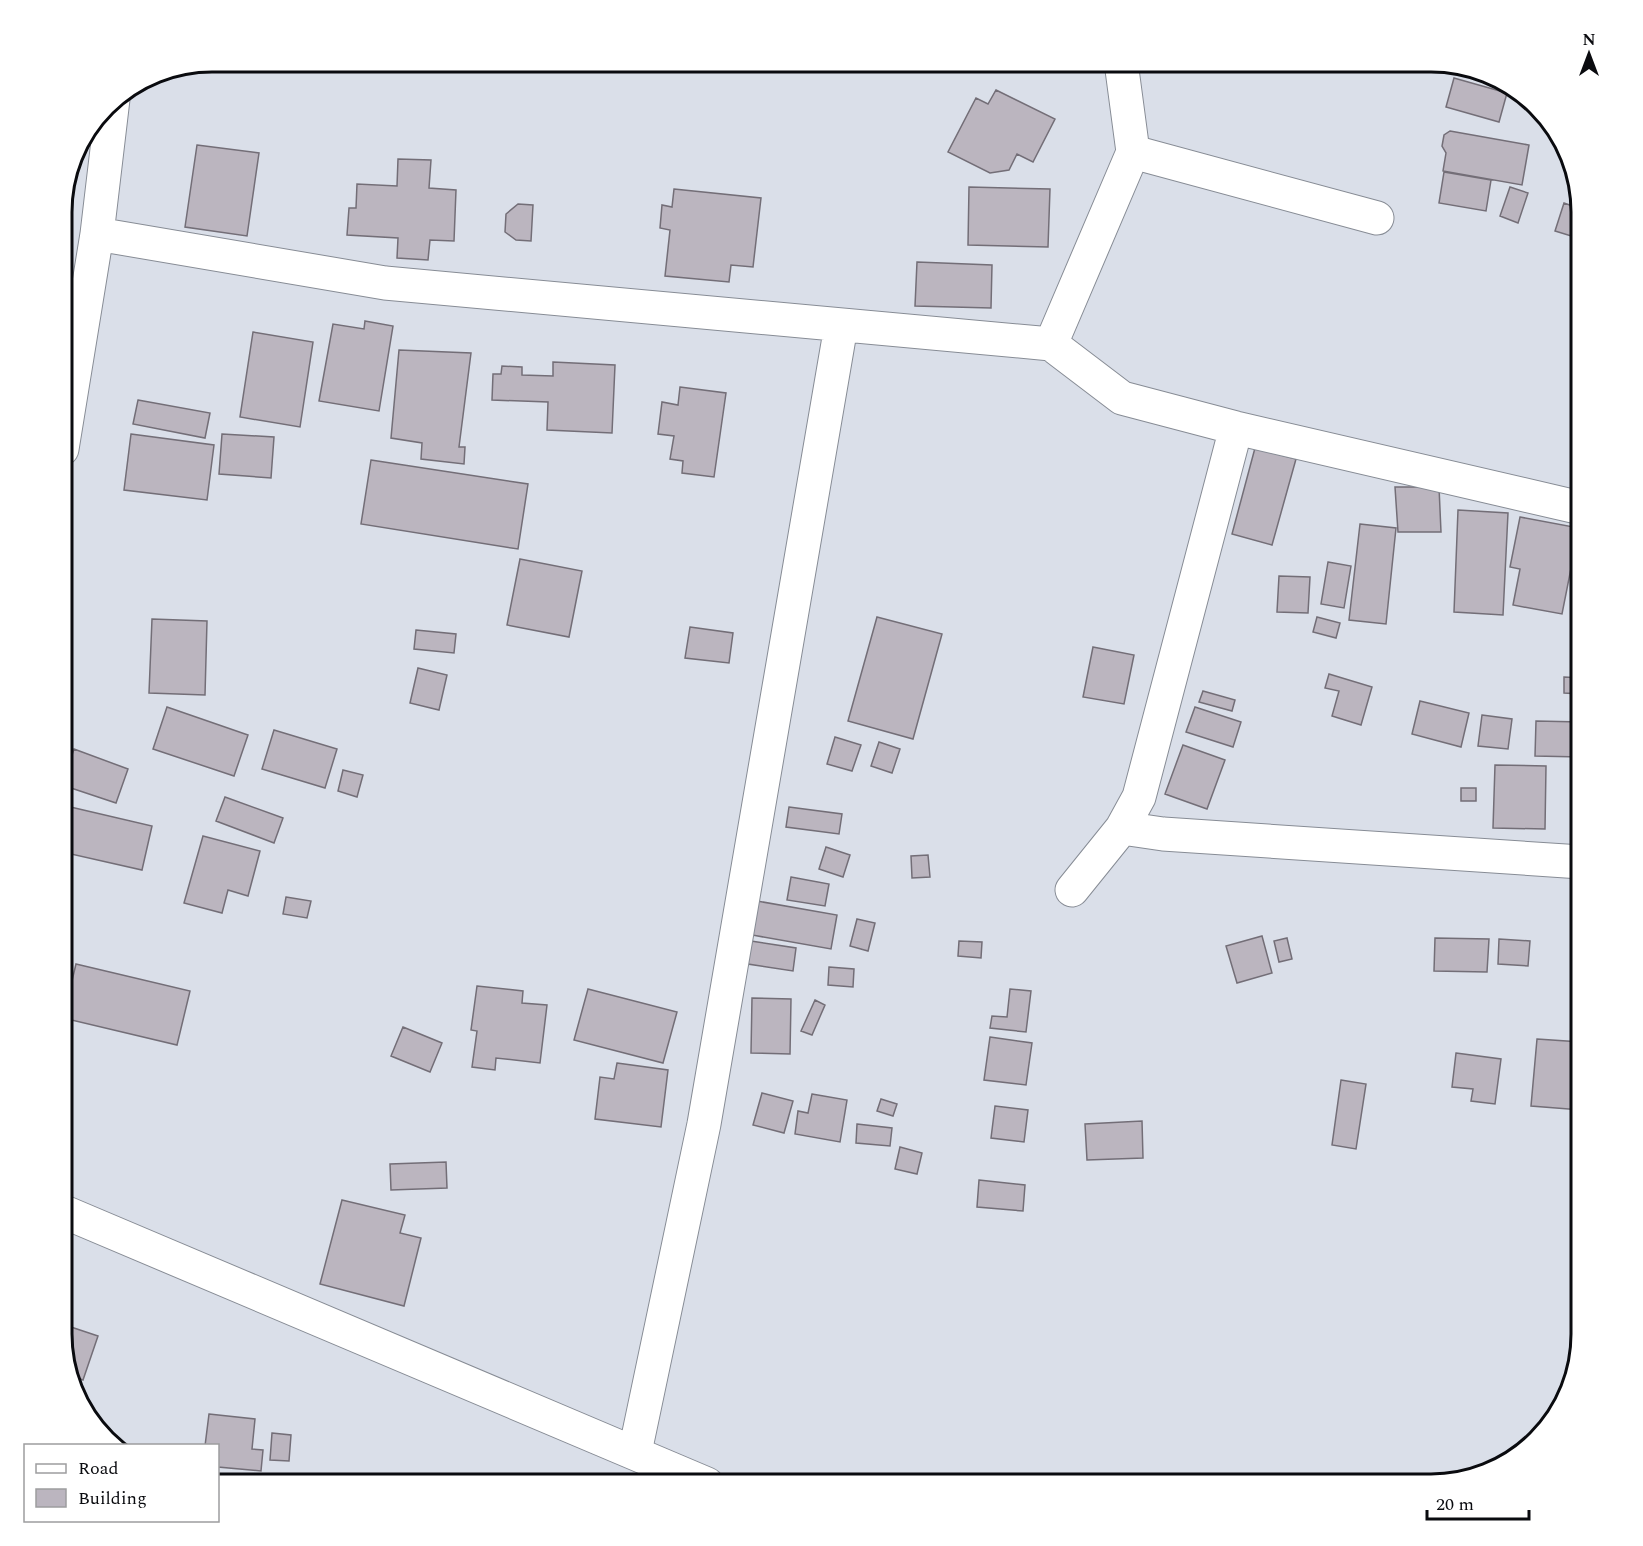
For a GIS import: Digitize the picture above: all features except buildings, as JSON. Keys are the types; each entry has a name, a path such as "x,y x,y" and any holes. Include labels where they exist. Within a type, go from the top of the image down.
{"street":[{"path":"1051,344 1133,152 1122,72"},
{"path":"72,347 97,234 111,116"},
{"path":"1133,152 1377,218"},
{"path":"97,234 385,283 1051,344 1122,398 1236,428 1571,506"},
{"path":"635,1452 704,1124 841,326"},
{"path":"1072,890 1122,828 1139,797 1236,428"},
{"path":"1122,828 1175,835 1571,861"},
{"path":"72,1215 684,1474"}]}
